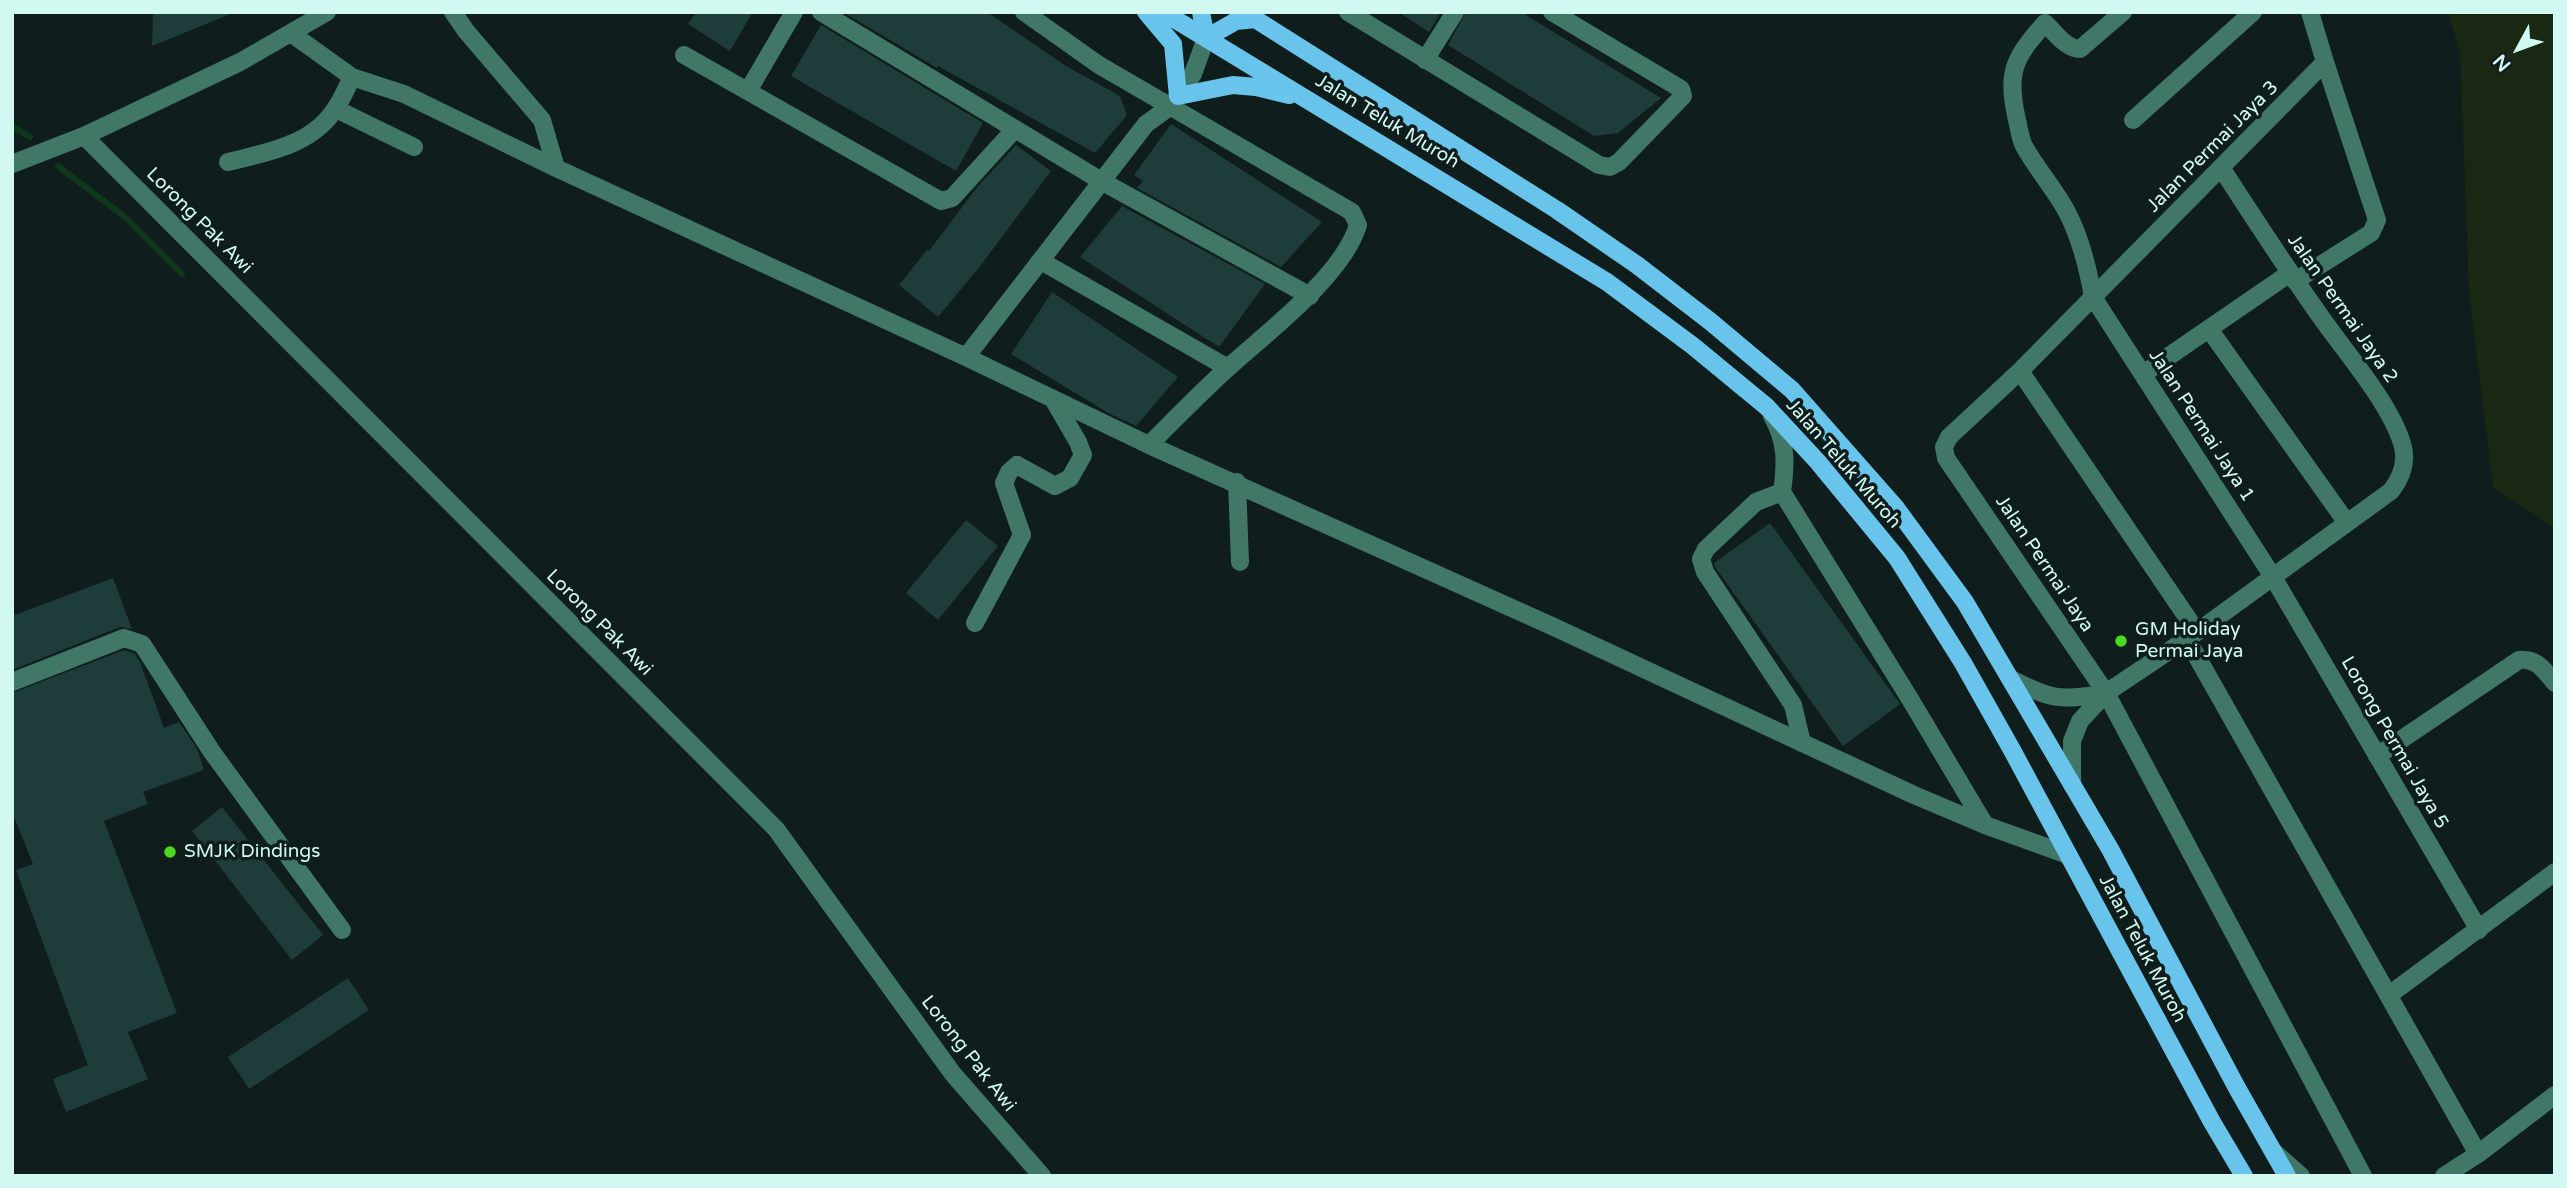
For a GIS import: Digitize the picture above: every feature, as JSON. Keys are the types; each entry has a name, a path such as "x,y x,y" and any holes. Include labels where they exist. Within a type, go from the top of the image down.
{"main road":[{"path":"1146,12 1173,44 1174,101 1233,85 1256,86 1310,100"},
{"name":"Jalan Teluk Muroh","path":"1163,12 1607,282 1693,346 1767,407 1818,462 1896,558 1963,663 2211,1122 2244,1176"},
{"path":"1201,12 1206,38 1236,20 1253,15"},
{"name":"Jalan Teluk Muroh","path":"1253,15 1602,241 1711,322 1792,390 1896,508 1965,602 2142,907 2287,1176"}],"street":[{"path":"12,164 84,136 240,62 327,12"},
{"path":"453,12 542,120 556,168"},
{"path":"748,91 794,12"},
{"path":"821,12 1103,182 1310,296"},
{"path":"1024,12 1099,65 1174,101 1352,212 1358,225 1353,241 1310,296 1228,368 1149,444"},
{"path":"1348,12 1599,165 1609,167 1619,162 1683,96 1681,89 1552,12"},
{"path":"1425,60 1455,12"},
{"path":"2093,297 2088,264 2068,214 2023,143 2013,103 2013,73 2025,46 2048,18 2074,50 2080,49 2123,12"},
{"path":"2133,120 2253,12"},
{"path":"2143,374 2208,329 2292,277 2371,233 2377,220 2310,12"},
{"path":"292,34 352,77 404,94 556,168 1149,444 1237,482 1914,795 1985,825 2068,855"},
{"path":"966,357 1146,124 1174,101 1193,74 1206,38"},
{"path":"684,55 941,201 952,198 1014,130"},
{"name":"Jalan Permai Jaya 3","path":"1946,458 1944,447 1949,438 2020,371 2222,169 2325,62"},
{"path":"228,162 287,148 311,134 336,109 352,77"},
{"path":"336,109 414,147"},
{"name":"Lorong Pak Awi","path":"84,136 776,830 953,1074 1042,1176"},
{"name":"Jalan Permai Jaya 2","path":"2222,169 2292,277 2377,396 2397,429 2404,449 2404,467 2399,481 2391,491 2347,523"},
{"path":"1041,261 1228,368"},
{"name":"Jalan Permai Jaya 1","path":"2093,297 2273,578"},
{"path":"2072,785 2072,741 2080,721 2106,693 2273,578 2347,523 2208,329"},
{"path":"2020,371 2192,635 2478,1154"},
{"path":"975,623 1022,535 1004,483 1009,472 1017,465 1055,486 1070,478 1083,455 1053,399"},
{"path":"1767,407 1779,429 1784,448 1786,464 1782,492 1985,825"},
{"name":"Jalan Permai Jaya","path":"1946,458 2106,693 2363,1176"},
{"path":"1237,482 1240,562"},
{"path":"1782,492 1756,502 1706,549 1701,559 1705,572 1793,705 1802,743"},
{"name":"Lorong Permai Jaya 5","path":"2273,578 2479,930"},
{"path":"12,682 124,638 142,644 212,752 342,930"},
{"path":"2377,756 2519,660 2529,659 2540,665 2555,683"},
{"path":"2011,679 2040,694 2070,700 2106,693"},
{"path":"2389,995 2555,872"},
{"path":"2444,1176 2478,1154 2555,1095"},
{"path":"2274,1152 2301,1176"}],"green space":[{"path":"2448,12 2555,12 2555,528 2493,488 2469,293 2460,53"}],"building":[{"path":"153,12 233,12 233,13 152,46"},
{"path":"696,12 753,12 730,51 688,24"},
{"path":"843,12 987,12 1066,66 1120,96 1127,115 1095,153 938,66 937,68"},
{"path":"1398,12 1441,12 1429,32"},
{"path":"1466,12 1521,12 1661,98 1618,133 1594,136 1448,45"},
{"path":"821,25 983,123 956,171 791,76"},
{"path":"1171,124 1322,222 1281,267 1137,188 1143,181 1134,175"},
{"path":"1016,145 1051,171 981,265 938,317 899,285 927,250 929,251 978,186"},
{"path":"1122,206 1265,284 1219,347 1080,257"},
{"path":"1052,292 1178,377 1136,426 1110,414 1011,354"},
{"path":"966,520 998,546 938,620 906,593"},
{"path":"1770,523 1900,704 1843,746 1715,567 1714,563"},
{"path":"113,578 132,629 120,627 12,670 12,616"},
{"path":"124,650 135,654 140,662 164,728 179,722 197,749 204,770 143,792 148,804 104,821 177,1013 128,1032 148,1079 66,1112 53,1079 88,1065 16,870 33,864 12,812 12,693"},
{"path":"222,807 323,935 292,960 210,854 201,861 191,848 200,841 192,831"},
{"path":"348,978 369,1010 249,1089 228,1057"}],"waterway":[{"path":"12,126 30,137"},
{"path":"58,166 126,218 182,274"}],"place":[{"name":"GM Holiday Permai Jaya","path":"2121,641"},
{"name":"SMJK Dindings","path":"170,852"}]}
